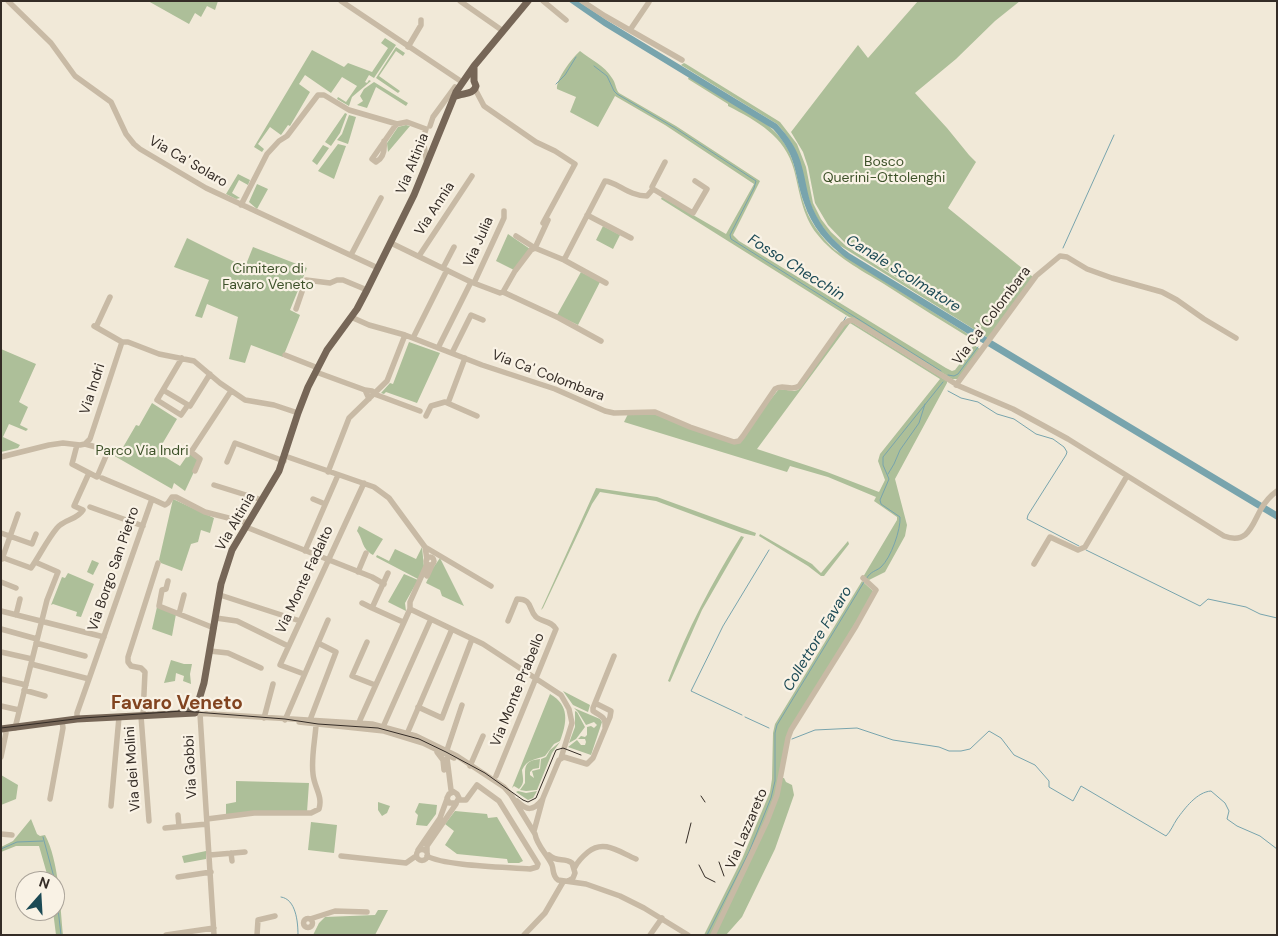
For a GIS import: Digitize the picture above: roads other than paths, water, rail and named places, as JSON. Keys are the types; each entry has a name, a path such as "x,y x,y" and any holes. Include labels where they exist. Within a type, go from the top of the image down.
{"main road":[{"name":"Via Altinia","path":"195,714 197,699 204,686 220,595 230,555 284,459 298,413 327,350 351,317 391,243 427,164 451,98 474,66 528,1"},
{"path":"451,98 475,89 474,66"},
{"path":"467,93 460,84 469,78 474,81"},
{"path":"180,714 197,699"},
{"path":"3,729 77,720 145,715 195,714"}],"street":[{"name":"Via Ca' Solaro","path":"8,1 51,43 78,79 111,102 125,131 134,144 184,177 378,268"},
{"path":"341,1 401,40 460,84"},
{"path":"460,1 503,31"},
{"path":"543,1 566,20"},
{"path":"582,1 682,60"},
{"path":"630,30 649,2"},
{"path":"408,47 422,24 422,20"},
{"path":"475,89 484,106 536,142 556,151 574,164 535,248 531,250 515,271 503,292"},
{"path":"467,93 480,100"},
{"path":"241,205 267,154 279,141 287,136 318,95 326,96 345,108 397,124 407,122 440,131"},
{"path":"427,164 423,139 432,117 451,98"},
{"path":"384,141 397,124"},
{"path":"564,260 605,181 627,192 647,196 653,189 652,187 665,162"},
{"name":"Via Annia","path":"419,256 472,176"},
{"path":"653,189 695,213 706,189 695,181"},
{"path":"351,255 381,198"},
{"name":"Via Julia","path":"438,348 504,218 504,211"},
{"path":"587,215 631,238"},
{"path":"516,236 535,248 564,260 606,283"},
{"path":"391,243 473,282 500,293 503,292 559,318 601,341"},
{"path":"413,338 454,247"},
{"name":"Via Ca' Colombara","path":"956,385 1036,276 1054,259 1062,256 1086,269 1130,284 1162,292 1236,338"},
{"path":"296,309 306,280 330,283 343,280 367,290"},
{"path":"110,297 95,327 122,342 128,342 153,352 194,361 245,400 270,404 298,413"},
{"path":"452,353 471,315 483,320"},
{"name":"Via Ca' Colombara","path":"351,317 555,390 605,411 614,413 655,412 690,427 734,442 739,441 744,436 775,389 780,386 794,389 799,386 843,324 853,320 956,385 1014,409 1035,420 1229,538 1238,538 1247,534 1264,504 1277,491"},
{"path":"328,472 349,418 387,381 405,335"},
{"name":"Via Indri","path":"85,444 90,439 122,342"},
{"path":"286,355 317,370 420,411"},
{"path":"182,358 157,400 181,415 188,405 190,406 210,374"},
{"path":"448,403 465,358"},
{"path":"163,390 188,405"},
{"path":"365,390 369,399"},
{"path":"196,471 200,460 191,452 231,391"},
{"path":"426,416 433,405 443,402 477,416"},
{"path":"227,462 235,443 374,487 386,494 425,547 430,561"},
{"path":"1,457 49,444 85,444 103,449 106,454 97,477 72,464 77,445"},
{"path":"18,514 2,558 31,568 58,527 82,512 83,510 74,506 89,473"},
{"path":"304,550 338,475"},
{"path":"1034,564 1050,537 1078,550 1085,547 1128,476"},
{"path":"102,478 152,499"},
{"name":"Via Monte Fadalto","path":"304,674 280,665 364,483"},
{"path":"214,485 262,500"},
{"name":"Via Borgo San Pietro","path":"77,720 77,713 152,499 165,505 172,497 176,498 205,512 247,525"},
{"path":"313,499 325,504"},
{"path":"90,507 143,526"},
{"path":"247,525 384,584"},
{"path":"1,533 32,544 36,534"},
{"path":"425,547 491,586"},
{"path":"358,572 366,554"},
{"path":"412,610 410,602 430,561 440,556"},
{"path":"16,728 47,600 58,572 35,562"},
{"name":"Via dei Molini","path":"149,821 145,672 141,668 131,666 128,662 128,657 158,563"},
{"path":"372,608 388,573"},
{"name":"Via Lazzareto","path":"713,935 767,821 777,795 791,730 856,626 876,590 865,580"},
{"path":"1,582 16,588"},
{"path":"168,582 166,588 162,590 159,606 214,628"},
{"path":"179,614 184,595"},
{"path":"220,595 300,621"},
{"name":"Via Monte Prabello","path":"496,776 556,629 556,626 536,616 530,604 520,598 508,621"},
{"path":"16,615 20,599"},
{"path":"362,603 403,622"},
{"path":"412,610 472,639 562,698 569,709 571,718 558,757 560,759 534,817 527,820"},
{"path":"360,720 403,622 412,610"},
{"path":"1,611 104,636"},
{"path":"216,618 237,621 288,646"},
{"path":"383,726 431,619"},
{"path":"285,720 328,620"},
{"path":"1,629 86,656"},
{"path":"407,734 452,629"},
{"path":"418,707 442,718 472,639"},
{"path":"366,642 352,676 375,685"},
{"path":"310,720 336,652 318,643"},
{"path":"210,651 228,653 261,668"},
{"path":"1,652 89,679"},
{"path":"610,716 601,715 592,710 614,656"},
{"path":"1,679 45,696"},
{"path":"264,718 273,684"},
{"path":"560,759 566,757 586,764 590,763 611,711 595,703"},
{"path":"341,856 406,862 422,849 434,860 530,869 537,867 538,864 499,800 477,785 466,800 451,804 446,756 462,705"},
{"path":"1,706 19,710"},
{"path":"195,714 264,718 381,731 434,748 446,756 470,765"},
{"name":"Via Gobbi","path":"195,714 210,855 214,935"},
{"path":"601,715 605,721 605,727"},
{"path":"111,806 119,717"},
{"path":"285,720 372,724 428,741 446,756 463,760 485,774 502,786 525,807 533,808 539,806"},
{"path":"301,720 314,722 316,725"},
{"path":"316,725 335,721"},
{"path":"50,799 63,728 62,722"},
{"path":"165,828 207,822 235,815 254,813 312,813 319,809 321,803 320,795 313,771 316,725"},
{"path":"1,757 6,733 3,729"},
{"path":"470,765 483,736"},
{"path":"457,794 458,802 427,846 427,854 422,860 418,859 417,853 440,818 449,796 457,794"},
{"path":"512,795 548,854 553,859 569,861 583,856 593,848 602,845 636,859"},
{"path":"539,806 535,833 536,840 553,869 555,878 553,898"},
{"path":"178,815 179,827"},
{"path":"1,834 12,835"},
{"path":"210,855 245,852"},
{"path":"232,853 232,861"},
{"path":"524,935 540,919 566,882 573,878 583,856"},
{"path":"553,869 559,861"},
{"path":"569,861 586,884"},
{"path":"178,878 211,872"},
{"path":"555,878 566,882 586,884 626,899 662,918 688,935"},
{"path":"309,923 328,912 367,912"},
{"path":"257,935 258,920 275,916"},
{"path":"650,935 662,918"},
{"path":"166,935 214,928"}],"water":[{"path":"568,1 578,1 777,124 789,139 798,155 809,198 816,216 828,233 849,253 1277,512 1277,520 981,342 846,258 826,240 811,220 804,203 791,156 773,129 604,26"}],"waterway":[{"name":"Fosso Checchin","path":"556,84 565,75 576,57"},
{"name":"Fosso Checchin","path":"594,66 607,76 617,94 675,128 756,181 730,235 731,239 941,371"},
{"path":"1063,248 1114,135"},
{"path":"843,322 846,317"},
{"name":"Collettore Favaro","path":"948,375 954,376 958,374 978,347"},
{"name":"Collettore Favaro","path":"866,579 885,563 895,543 900,522 900,517 881,504 880,500 889,479 883,465 883,457 943,382"},
{"path":"948,391 961,398 978,402 997,414 1014,419 1036,434 1053,439 1064,447 1067,452 1066,455 1027,519 1079,546"},
{"path":"888,474 900,450 919,423 925,404"},
{"path":"742,715 691,691 723,626 769,550"},
{"path":"1086,550 1200,606 1208,599 1246,607 1260,614 1277,618"},
{"name":"Collettore Favaro","path":"707,935 749,852 771,798 775,781 775,733 777,725 864,582"},
{"path":"745,717 769,728"},
{"path":"792,739 815,730 857,728 893,740 939,747 949,751 961,751 970,749 989,731 1001,738 1014,755 1035,765 1049,781 1049,787 1073,801 1081,786 1166,836 1192,801 1201,794 1211,791 1225,803 1229,811 1227,819 1237,826 1260,836 1277,849"},
{"path":"43,837 52,871"},
{"path":"1,849 17,842 43,841"},
{"path":"281,897 293,906 297,918 298,935"},
{"path":"59,921 61,935"}],"tram line":[{"path":"1,728 83,718 182,711 378,728 419,739 446,752 485,773 528,802 536,798 556,750 563,748 581,755"},
{"path":"701,796 705,802"},
{"path":"686,843 691,823"},
{"path":"727,858 729,865"},
{"path":"719,862 724,876"},
{"path":"699,865 705,877 715,882"}],"district":[{"name":"Favaro Veneto","path":"177,704"}],"park label":[{"name":"Bosco Querini-Ottolenghi","path":"884,170"},
{"name":"Cimitero di Favaro Veneto","path":"268,278"},
{"name":"Parco Via Indri","path":"142,451"}],"water label":[{"name":"Canale Scolmatore","path":"903,274"}]}
